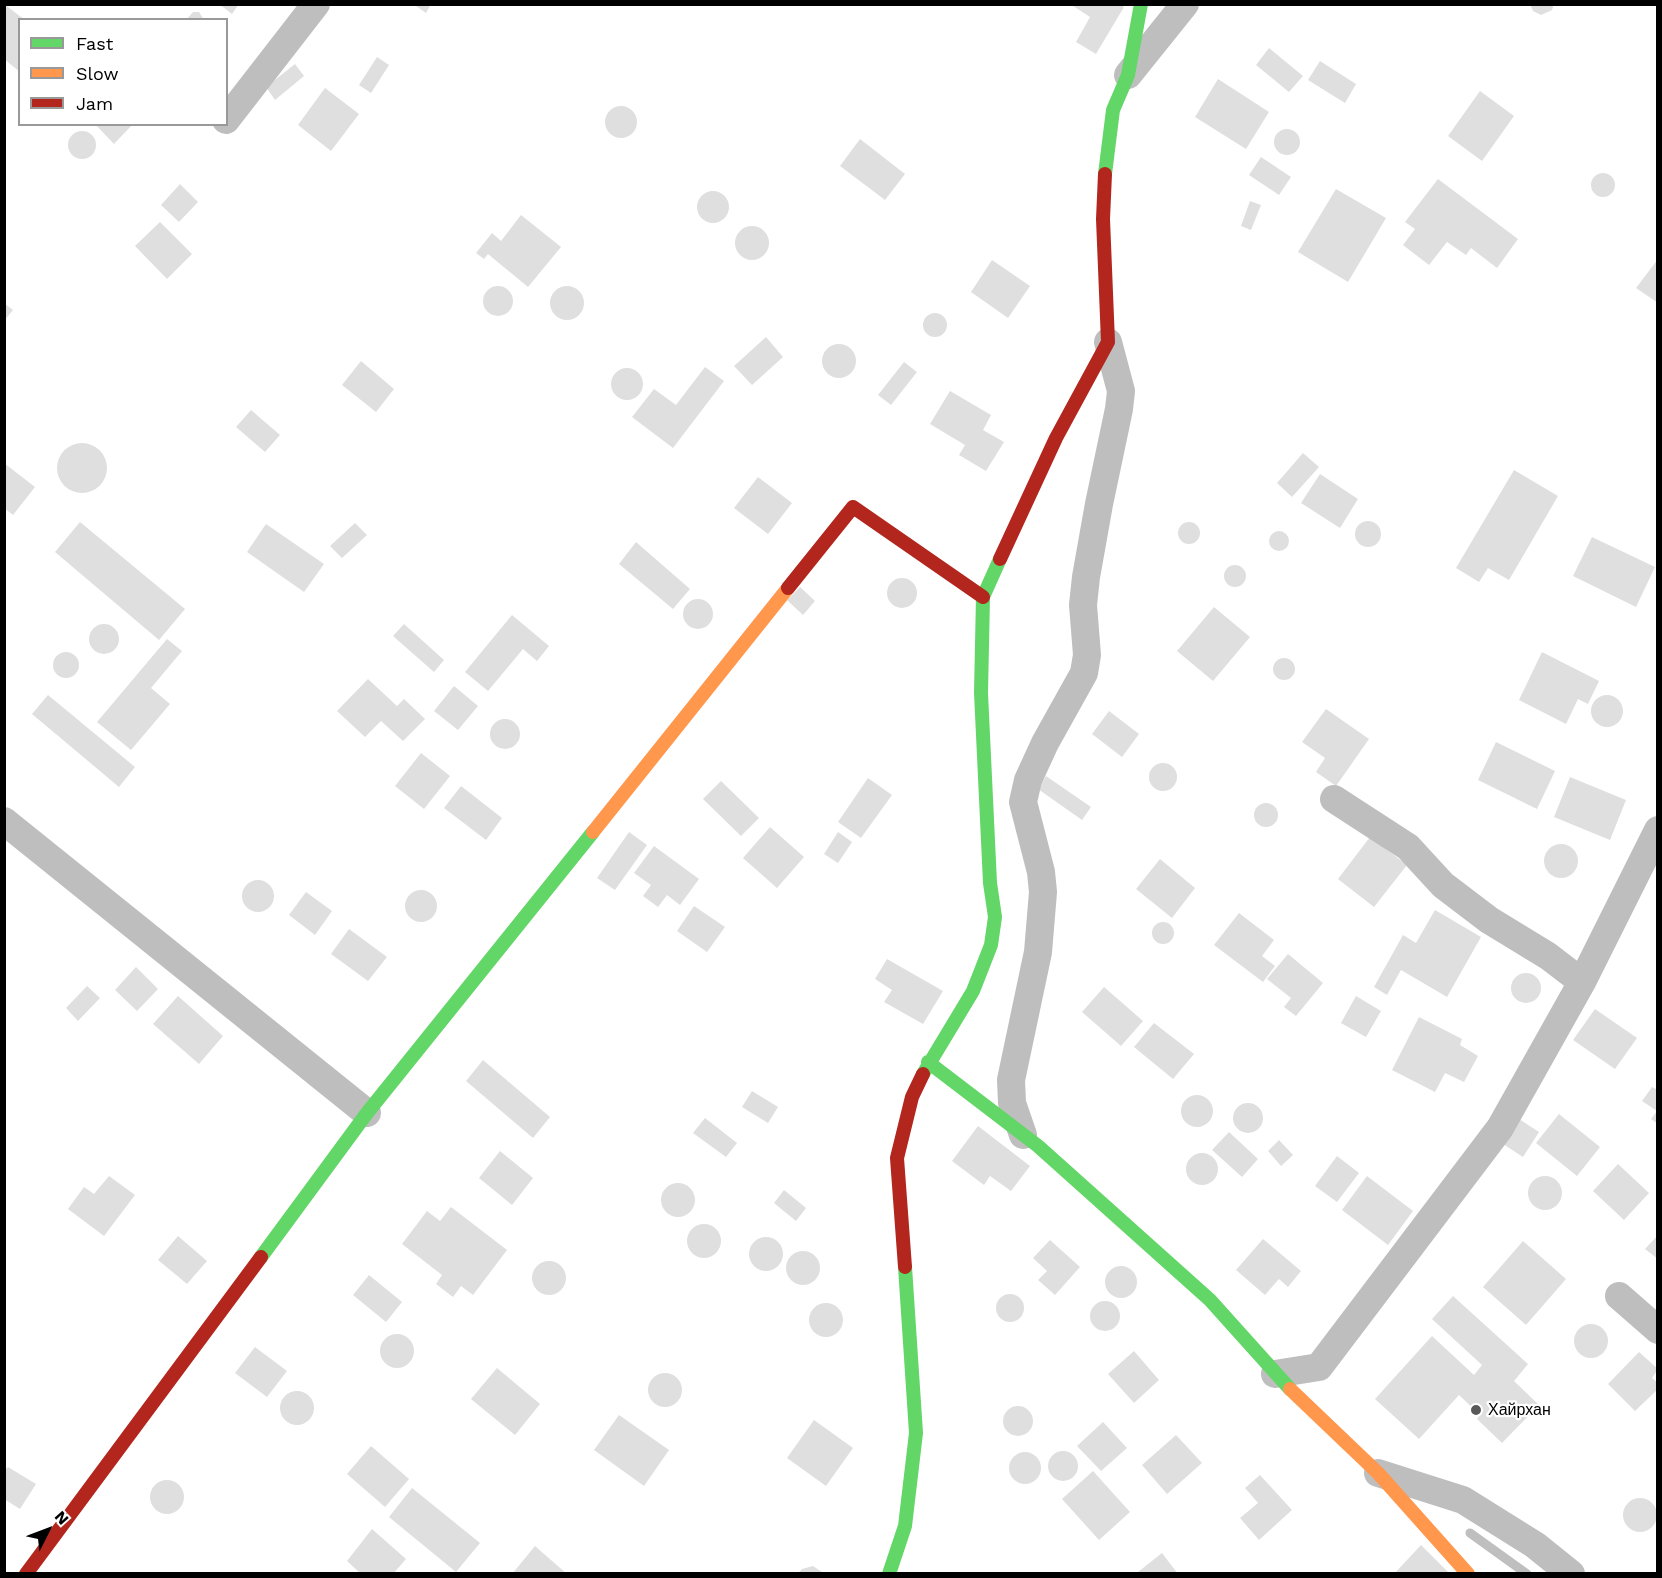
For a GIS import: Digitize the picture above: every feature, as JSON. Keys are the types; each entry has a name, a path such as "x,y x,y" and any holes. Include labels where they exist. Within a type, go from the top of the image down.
{"street":[{"path":"228,119 316,4"},
{"path":"1023,1135 1012,1103 1011,1080 1038,952 1043,892 1041,872 1023,802 1028,780 1045,743 1084,672 1087,655 1083,614 1085,586 1119,409 1120,391 1107,342 1103,219 1107,143 1113,111 1128,75 1141,4"},
{"path":"1128,75 1185,4"},
{"path":"889,1574 905,1526 916,1433 897,1158 912,1096 928,1062 973,991 991,945 994,917 990,883 981,693 983,597 1056,438 1107,342"},
{"path":"26,1574 367,1113 853,507 983,597"},
{"path":"1334,799 1408,847 1443,885 1489,920 1548,956 1582,982"},
{"path":"4,821 367,1113"},
{"path":"1275,1374 1319,1367 1500,1128 1582,982 1658,830"},
{"path":"928,1062 1023,1135 1210,1300 1275,1374 1378,1473 1468,1574"},
{"path":"1619,1296 1658,1330"},
{"path":"1378,1473 1463,1500 1535,1545 1571,1574"}],"building":[{"path":"4,4 22,18 18,18 18,70 4,59"},
{"path":"219,4 239,4 232,14"},
{"path":"413,4 431,4 426,13"},
{"path":"1070,4 1119,4 1124,7 1096,54 1076,42 1090,17"},
{"path":"1530,4 1554,4 1552,10 1541,15 1533,11"},
{"path":"193,12 199,12 203,18 188,18"},
{"path":"1269,48 1303,76 1289,92 1256,65"},
{"path":"377,57 389,65 371,93 359,85"},
{"path":"1320,61 1356,84 1345,103 1308,80"},
{"path":"295,64 304,76 275,100 266,87"},
{"path":"1218,79 1269,112 1246,149 1195,117"},
{"path":"325,88 359,114 331,151 298,125"},
{"path":"1480,91 1514,116 1482,161 1448,136"},
{"path":"621,106 632,111 637,122 632,133 621,138 610,133 605,122 610,111"},
{"path":"97,126 131,126 114,144"},
{"path":"1287,129 1296,133 1300,142 1296,151 1287,155 1278,151 1274,142 1278,133"},
{"path":"82,131 92,135 96,145 92,155 82,159 72,155 68,145 72,135"},
{"path":"860,139 905,174 885,200 840,166"},
{"path":"1261,157 1291,177 1279,195 1249,175"},
{"path":"1603,173 1612,176 1615,185 1612,194 1603,197 1594,194 1591,185 1594,176"},
{"path":"1438,179 1518,239 1497,268 1471,248 1466,255 1447,242 1429,265 1403,245 1415,229 1405,222"},
{"path":"180,184 198,202 179,222 161,205"},
{"path":"1336,189 1386,218 1348,282 1298,252"},
{"path":"713,191 724,196 729,207 724,218 713,223 702,218 697,207 702,196"},
{"path":"1250,201 1261,205 1251,230 1241,226"},
{"path":"521,215 561,247 528,287 488,254 484,259 476,253 492,233 501,241"},
{"path":"160,222 192,254 167,279 135,246"},
{"path":"752,226 764,231 769,243 764,255 752,260 740,255 735,243 740,231"},
{"path":"1658,259 1658,303 1636,288"},
{"path":"992,260 1030,286 1008,318 971,292"},
{"path":"498,286 509,290 513,301 509,312 498,316 487,312 483,301 487,290"},
{"path":"567,286 579,291 584,303 579,315 567,320 555,315 550,303 555,291"},
{"path":"4,303 13,310 4,321"},
{"path":"935,313 944,316 947,325 944,334 935,337 926,334 923,325 926,316"},
{"path":"766,337 783,357 752,385 734,366"},
{"path":"839,344 851,349 856,361 851,373 839,378 827,373 822,361 827,349"},
{"path":"361,361 394,389 376,412 342,385"},
{"path":"904,362 917,372 891,405 878,395"},
{"path":"705,367 724,381 673,448 632,417 654,389 676,405"},
{"path":"627,368 638,373 643,384 638,395 627,400 616,395 611,384 616,373"},
{"path":"950,391 991,415 983,430 1004,442 986,471 959,455 965,445 930,424"},
{"path":"251,410 280,435 265,452 236,427"},
{"path":"82,443 91,445 102,454 107,468 105,477 96,488 82,493 73,491 62,482 57,468 59,459 68,448"},
{"path":"1303,453 1319,467 1292,497 1277,483"},
{"path":"4,463 35,487 13,515 4,508"},
{"path":"1514,470 1558,496 1509,580 1488,568 1479,582 1456,568"},
{"path":"1320,474 1358,499 1340,528 1301,503"},
{"path":"758,477 792,503 768,534 734,508"},
{"path":"1368,521 1377,525 1381,534 1377,543 1368,547 1359,543 1355,534 1359,525"},
{"path":"80,522 185,609 159,640 55,552"},
{"path":"1189,522 1197,525 1200,533 1197,541 1189,544 1181,541 1178,533 1181,525"},
{"path":"355,523 367,535 342,558 330,546"},
{"path":"266,524 324,564 304,592 247,552"},
{"path":"1275,531 1283,531 1289,537 1289,545 1283,551 1275,551 1269,545 1269,537"},
{"path":"1592,537 1655,567 1636,607 1573,576"},
{"path":"636,542 690,589 673,609 619,564"},
{"path":"1235,565 1243,568 1246,576 1243,584 1235,587 1227,584 1224,576 1227,568"},
{"path":"902,578 912,583 917,593 912,603 902,608 892,603 887,593 892,583"},
{"path":"800,587 815,601 803,615 787,600"},
{"path":"698,599 709,603 713,614 709,625 698,629 687,625 683,614 687,603"},
{"path":"1214,607 1250,637 1213,681 1177,651"},
{"path":"512,615 549,646 537,661 523,649 488,691 465,672"},
{"path":"104,624 110,625 118,633 118,645 110,653 104,654 98,653 90,645 89,639 90,633 98,625"},
{"path":"404,624 444,660 434,672 393,636"},
{"path":"167,639 182,651 151,688 170,704 131,750 97,722"},
{"path":"66,652 75,656 79,665 75,674 66,678 57,674 53,665 57,656"},
{"path":"1542,652 1599,681 1588,704 1578,699 1566,724 1519,700"},
{"path":"1284,658 1292,661 1295,669 1292,677 1284,680 1276,677 1273,669 1276,661"},
{"path":"368,679 397,706 404,699 425,719 403,741 381,721 365,737 337,711"},
{"path":"454,686 478,706 458,730 434,711"},
{"path":"48,695 135,767 119,787 32,714"},
{"path":"1607,695 1618,700 1623,711 1618,722 1607,727 1596,722 1591,711 1596,700"},
{"path":"1326,709 1369,739 1336,786 1316,772 1325,758 1302,742"},
{"path":"1109,711 1139,734 1122,757 1092,734"},
{"path":"505,719 516,723 520,734 516,745 505,749 494,745 490,734 494,723"},
{"path":"1496,742 1555,771 1537,809 1478,780"},
{"path":"421,753 450,776 424,809 395,786"},
{"path":"1163,763 1173,767 1177,777 1173,787 1163,791 1153,787 1149,777 1153,767"},
{"path":"1046,776 1091,807 1082,820 1038,789"},
{"path":"1570,777 1626,800 1610,840 1554,817"},
{"path":"868,778 892,795 861,838 838,822"},
{"path":"721,781 759,818 741,836 703,799"},
{"path":"461,786 502,818 486,840 444,808"},
{"path":"1266,803 1275,806 1278,815 1275,824 1266,827 1257,824 1254,815 1257,806"},
{"path":"770,827 804,857 777,888 743,858"},
{"path":"629,832 647,845 615,890 597,878"},
{"path":"838,832 852,842 838,863 824,854"},
{"path":"1370,837 1407,865 1374,907 1338,879"},
{"path":"1561,844 1573,849 1578,861 1573,873 1561,878 1549,873 1544,861 1549,849"},
{"path":"654,846 699,879 680,905 667,895 658,907 643,896 651,885 634,873"},
{"path":"1160,859 1195,888 1172,918 1136,889"},
{"path":"258,880 269,885 274,896 269,907 258,912 247,907 242,896 247,885"},
{"path":"421,890 432,895 437,906 432,917 421,922 410,917 405,906 410,895"},
{"path":"306,892 332,911 315,935 289,915"},
{"path":"694,906 725,927 707,952 677,931"},
{"path":"1435,910 1481,937 1447,997 1401,970 1387,995 1374,987 1403,935 1416,943"},
{"path":"1239,913 1274,940 1262,956 1275,966 1263,982 1214,945"},
{"path":"1163,922 1171,925 1174,933 1171,941 1163,944 1155,941 1152,933 1155,925"},
{"path":"349,929 387,957 368,981 331,954"},
{"path":"1288,954 1323,983 1296,1016 1284,1007 1291,998 1267,979"},
{"path":"887,959 943,991 923,1024 884,1002 892,990 875,979"},
{"path":"136,967 158,989 137,1011 115,990"},
{"path":"1526,973 1537,977 1541,988 1537,999 1526,1003 1515,999 1511,988 1515,977"},
{"path":"87,986 100,998 78,1021 66,1008"},
{"path":"1104,987 1143,1021 1121,1046 1082,1012"},
{"path":"178,996 223,1036 199,1064 153,1024"},
{"path":"1356,996 1381,1011 1366,1037 1341,1023"},
{"path":"1595,1009 1637,1038 1615,1069 1573,1040"},
{"path":"1419,1017 1462,1039 1460,1045 1478,1056 1464,1082 1445,1073 1435,1092 1392,1070"},
{"path":"1154,1023 1194,1054 1173,1079 1134,1047"},
{"path":"483,1060 550,1117 533,1138 466,1081"},
{"path":"1652,1087 1658,1090 1658,1124 1651,1119 1657,1111 1642,1101"},
{"path":"752,1091 778,1107 768,1123 742,1107"},
{"path":"1197,1095 1208,1100 1213,1111 1208,1122 1197,1127 1186,1122 1181,1111 1186,1100"},
{"path":"1248,1103 1259,1107 1263,1118 1259,1129 1248,1133 1237,1129 1233,1118 1237,1107"},
{"path":"1559,1114 1600,1147 1577,1176 1536,1143"},
{"path":"705,1118 737,1143 726,1157 693,1133"},
{"path":"1519,1119 1539,1132 1523,1157 1503,1144"},
{"path":"978,1126 1030,1166 1011,1191 990,1176 984,1185 952,1161"},
{"path":"1229,1132 1258,1159 1242,1177 1212,1150"},
{"path":"1279,1140 1293,1155 1281,1166 1268,1151"},
{"path":"500,1151 533,1178 512,1205 479,1178"},
{"path":"1202,1153 1213,1158 1218,1169 1213,1180 1202,1185 1191,1180 1186,1169 1191,1158"},
{"path":"1337,1156 1359,1173 1337,1202 1315,1186"},
{"path":"1618,1164 1649,1193 1624,1220 1593,1191"},
{"path":"109,1176 135,1195 104,1236 68,1209 84,1187 94,1194"},
{"path":"1367,1176 1413,1211 1388,1245 1342,1210"},
{"path":"1545,1176 1557,1181 1562,1193 1557,1205 1545,1210 1533,1205 1528,1193 1533,1181"},
{"path":"678,1183 690,1188 695,1200 690,1212 678,1217 666,1212 661,1200 666,1188"},
{"path":"784,1190 806,1208 796,1221 774,1203"},
{"path":"451,1207 507,1250 473,1295 461,1286 453,1297 436,1284 442,1275 402,1244 427,1211 440,1221"},
{"path":"704,1224 716,1229 721,1241 716,1253 704,1258 692,1253 687,1241 692,1229"},
{"path":"1658,1235 1658,1259 1645,1249"},
{"path":"178,1236 207,1261 187,1284 158,1260"},
{"path":"766,1237 778,1242 783,1254 778,1266 766,1271 754,1266 749,1254 754,1242"},
{"path":"1263,1239 1301,1271 1288,1287 1279,1279 1265,1295 1236,1270"},
{"path":"1050,1240 1080,1267 1055,1295 1038,1280 1047,1271 1033,1258"},
{"path":"1523,1241 1566,1279 1526,1325 1483,1287"},
{"path":"803,1251 815,1256 820,1268 815,1280 803,1285 791,1280 786,1268 791,1256"},
{"path":"549,1261 561,1266 566,1278 561,1290 549,1295 537,1290 532,1278 537,1266"},
{"path":"1121,1266 1132,1271 1137,1282 1132,1293 1121,1298 1110,1293 1105,1282 1110,1271"},
{"path":"369,1275 402,1302 386,1322 353,1295"},
{"path":"1010,1294 1020,1298 1024,1308 1020,1318 1010,1322 1000,1318 996,1308 1000,1298"},
{"path":"1453,1296 1528,1364 1514,1381 1539,1405 1502,1443 1477,1419 1480,1415 1459,1395 1419,1439 1375,1399 1432,1336 1474,1375 1482,1365 1432,1319"},
{"path":"1105,1301 1111,1302 1119,1310 1119,1322 1111,1330 1105,1331 1099,1330 1091,1322 1090,1316 1091,1310 1099,1302"},
{"path":"826,1303 838,1308 843,1320 838,1332 826,1337 814,1332 809,1320 814,1308"},
{"path":"1591,1324 1603,1329 1608,1341 1603,1353 1591,1358 1579,1353 1574,1341 1579,1329"},
{"path":"397,1334 409,1339 414,1351 409,1363 397,1368 385,1363 380,1351 385,1339"},
{"path":"255,1347 287,1371 267,1397 235,1373"},
{"path":"1134,1351 1159,1380 1134,1403 1108,1374"},
{"path":"1639,1352 1658,1369 1652,1378 1658,1383 1658,1389 1635,1411 1608,1384"},
{"path":"497,1368 540,1404 515,1435 471,1399"},
{"path":"665,1373 677,1378 682,1390 677,1402 665,1407 653,1402 648,1390 653,1378"},
{"path":"297,1391 309,1396 314,1408 309,1420 297,1425 285,1420 280,1408 285,1396"},
{"path":"1018,1406 1024,1407 1032,1415 1032,1427 1024,1435 1018,1436 1012,1435 1004,1427 1003,1421 1004,1415 1012,1407"},
{"path":"619,1415 669,1450 644,1486 594,1450"},
{"path":"814,1420 853,1448 826,1486 787,1458"},
{"path":"1103,1422 1127,1448 1101,1471 1077,1446"},
{"path":"1176,1435 1202,1463 1167,1494 1142,1465"},
{"path":"371,1446 409,1479 385,1507 347,1474"},
{"path":"1063,1451 1069,1452 1077,1460 1077,1472 1069,1480 1063,1481 1057,1480 1049,1472 1048,1466 1049,1460 1057,1452"},
{"path":"1025,1452 1036,1457 1041,1468 1036,1479 1025,1484 1014,1479 1009,1468 1014,1457"},
{"path":"8,1467 36,1484 20,1509 4,1499 4,1471"},
{"path":"1093,1471 1130,1512 1099,1540 1062,1499"},
{"path":"1260,1475 1292,1510 1259,1540 1240,1518 1258,1503 1245,1488"},
{"path":"167,1480 179,1485 184,1497 179,1509 167,1514 155,1509 150,1497 155,1485"},
{"path":"412,1488 480,1543 456,1572 389,1517"},
{"path":"1640,1498 1652,1503 1657,1515 1652,1527 1640,1532 1628,1527 1623,1515 1628,1503"},
{"path":"372,1529 406,1559 393,1574 361,1574 347,1561"},
{"path":"1421,1545 1450,1574 1394,1574"},
{"path":"535,1546 567,1574 512,1574"},
{"path":"1162,1553 1178,1574 1139,1574 1138,1572"},
{"path":"813,1566 825,1574 797,1574 802,1569"}],"waterway":[{"path":"1470,1533 1527,1574"}],"traffic: fast":[{"path":"1105,174 1113,110 1128,75 1141,4"},
{"path":"923,1074 973,991 991,945 995,917 990,883 981,693 983,597 1000,559"},
{"path":"261,1257 367,1113 593,832"},
{"path":"928,1062 1038,1146 1210,1300 1290,1389"},
{"path":"889,1574 905,1526 916,1433 905,1267"}],"traffic: slow":[{"path":"593,832 788,588"},
{"path":"1290,1389 1378,1473 1468,1574"}],"traffic: jam":[{"path":"1000,559 1056,438 1108,342 1103,219 1105,174"},
{"path":"788,588 853,507 983,597"},
{"path":"905,1267 897,1158 912,1097 923,1074"},
{"path":"26,1574 261,1257"}],"place":[{"name":"Хайрхан","path":"1476,1410"}]}
